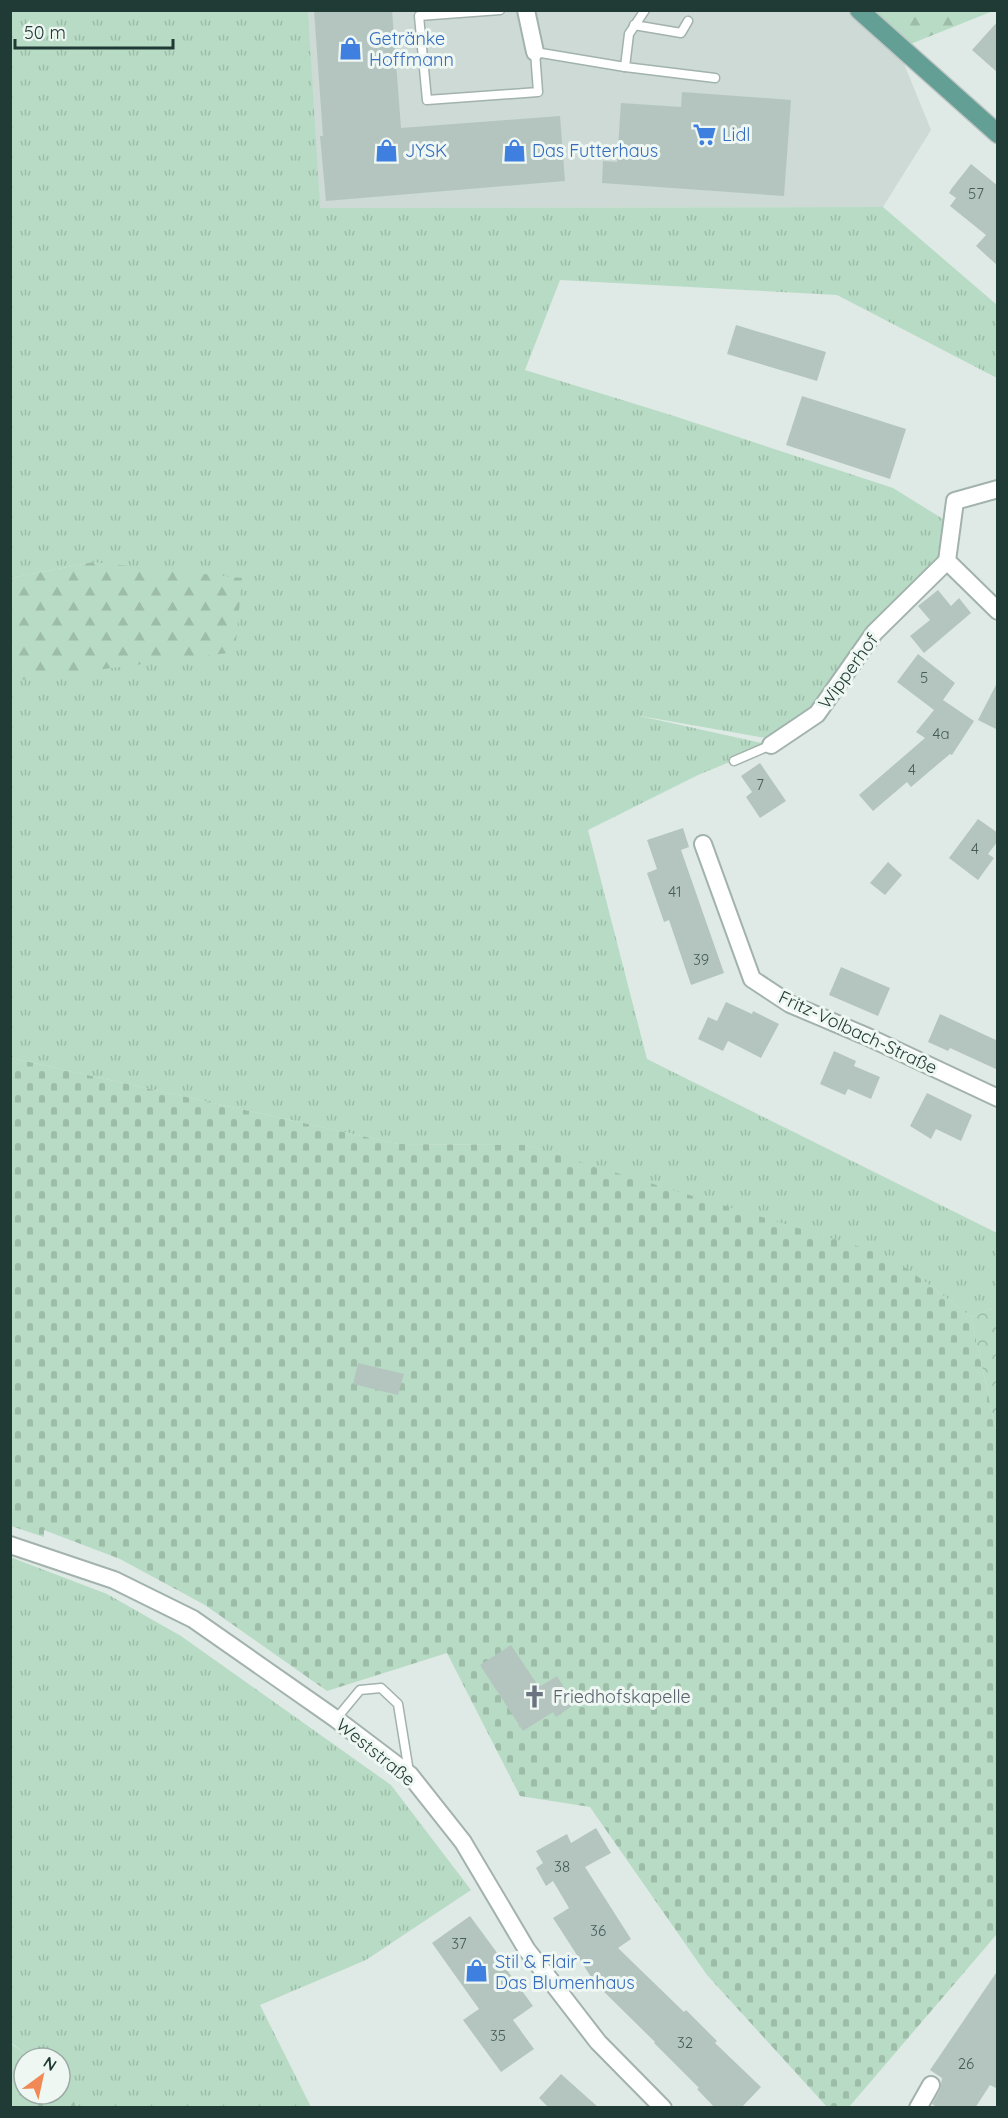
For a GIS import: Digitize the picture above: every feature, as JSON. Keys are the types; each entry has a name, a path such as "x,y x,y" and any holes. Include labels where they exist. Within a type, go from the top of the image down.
{"main road":[{"path":"859,10 998,134"}],"street":[{"path":"526,10 535,52"},
{"path":"998,489 955,501 947,561 998,611"},
{"name":"Wipperhof","path":"771,745 817,714 874,633 947,561"},
{"name":"Fritz-Volbach-Straße","path":"703,844 752,979 790,1004 868,1037 998,1098"},
{"name":"Weststraße","path":"10,1545 114,1580 193,1619 336,1719 410,1775 463,1842 527,1950 598,2042 663,2108"},
{"path":"918,2108 931,2085"}],"lane":[{"path":"500,10 419,16 427,100 538,92 535,52 625,67 715,78"},
{"path":"625,67 629,34 645,10"},
{"path":"634,25 681,33 688,21"},
{"name":"Wipperhof","path":"734,760 771,745"},
{"path":"336,1719 360,1690 381,1688 398,1704 410,1775"}],"shaded area":[{"path":"308,11 858,11 898,49 931,130 883,207 319,208"}],"green space":[{"path":"11,11 308,11 320,208 883,207 997,305 997,378 837,295 560,280 525,370 893,488 943,519 939,557 866,630 807,711 766,738 635,715 771,745 698,775 588,830 647,1059 997,1233 997,1306 971,1317 912,1272 525,1145 398,1144 11,1058 10,679 93,562 11,578"},
{"path":"858,11 993,11 898,49"},
{"path":"93,562 242,578 235,652 11,681 11,578"},
{"path":"11,1058 398,1144 525,1145 880,1253 912,1272 971,1317 997,1434 997,1934 849,2107 827,2107 707,1975 590,1807 520,1796 447,1653 327,1691 205,1605 120,1559 44,1530 44,1537 11,1526"},
{"path":"997,1306 997,1434 971,1317"},
{"path":"10,1557 107,1594 181,1636 391,1785 471,1890 366,1960 260,2005 311,2107 75,2107 78,2091 72,2087 72,2046 15,2046 11,2043"},
{"path":"10,2043 14,2046 12,2046 12,2106 72,2106 72,2086 79,2091 75,2107 11,2107"}],"building":[{"path":"314,10 392,10 401,128 560,116 565,181 326,201 320,136 323,136"},
{"path":"998,21 998,73 972,50"},
{"name":"Lidl","path":"682,92 791,100 784,196 602,183 603,161 617,162 621,103 681,107"},
{"path":"971,164 998,186 998,266 976,246 986,235 950,206 956,198 949,193"},
{"path":"736,325 826,352 817,381 727,354"},
{"path":"802,396 906,429 890,479 786,445"},
{"path":"938,590 951,606 959,598 971,613 924,653 910,636 930,620 918,606"},
{"path":"918,654 955,683 943,700 974,721 952,755 950,754 911,787 907,782 873,811 859,795 925,738 916,732 934,710 897,682"},
{"path":"998,681 998,730 978,720"},
{"path":"760,763 786,801 760,818 746,797 752,792 741,776"},
{"path":"978,819 998,833 998,841 988,854 994,858 978,880 949,858"},
{"path":"683,828 689,847 681,850 724,973 691,985 669,920 664,922 647,873 657,869 647,840"},
{"path":"888,862 902,875 885,895 870,883"},
{"path":"841,967 890,988 878,1016 829,995"},
{"path":"726,1002 752,1014 753,1011 779,1024 761,1058 728,1041 723,1051 698,1039 708,1017 717,1021"},
{"path":"940,1014 998,1041 998,1070 950,1048 948,1051 928,1042"},
{"path":"834,1051 856,1061 854,1066 880,1077 871,1099 848,1089 845,1095 820,1084"},
{"path":"927,1093 972,1115 961,1141 936,1129 931,1139 910,1126"},
{"path":"358,1363 404,1374 398,1395 353,1384"},
{"name":"Friedhofskapelle","path":"511,1645 539,1687 557,1676 575,1704 556,1717 553,1712 523,1731 480,1665"},
{"path":"596,1828 611,1853 585,1867 631,1939 618,1948 684,2012 686,2010 717,2041 715,2043 761,2087 741,2108 715,2108 655,2042 595,1983 553,1918 569,1908 553,1881 546,1886 536,1868 543,1863 536,1851 567,1834 571,1843"},
{"path":"470,1916 533,2006 513,2020 534,2049 501,2072 463,2020 479,2009 432,1943"},
{"path":"998,1970 998,2089 990,2085 975,2108 938,2108 932,2104 940,2090 942,2078 930,2070"},
{"path":"561,2074 599,2108 549,2108 539,2098"}],"place":[{"name":"Getränke Hoffmann","path":"351,48"},
{"name":"Lidl","path":"704,134"},
{"name":"JYSK","path":"387,150"},
{"name":"Das Futterhaus","path":"514,150"},
{"name":"Friedhofskapelle","path":"535,1696"},
{"name":"Stil & Flair – Das Blumenhaus","path":"477,1971"}]}
